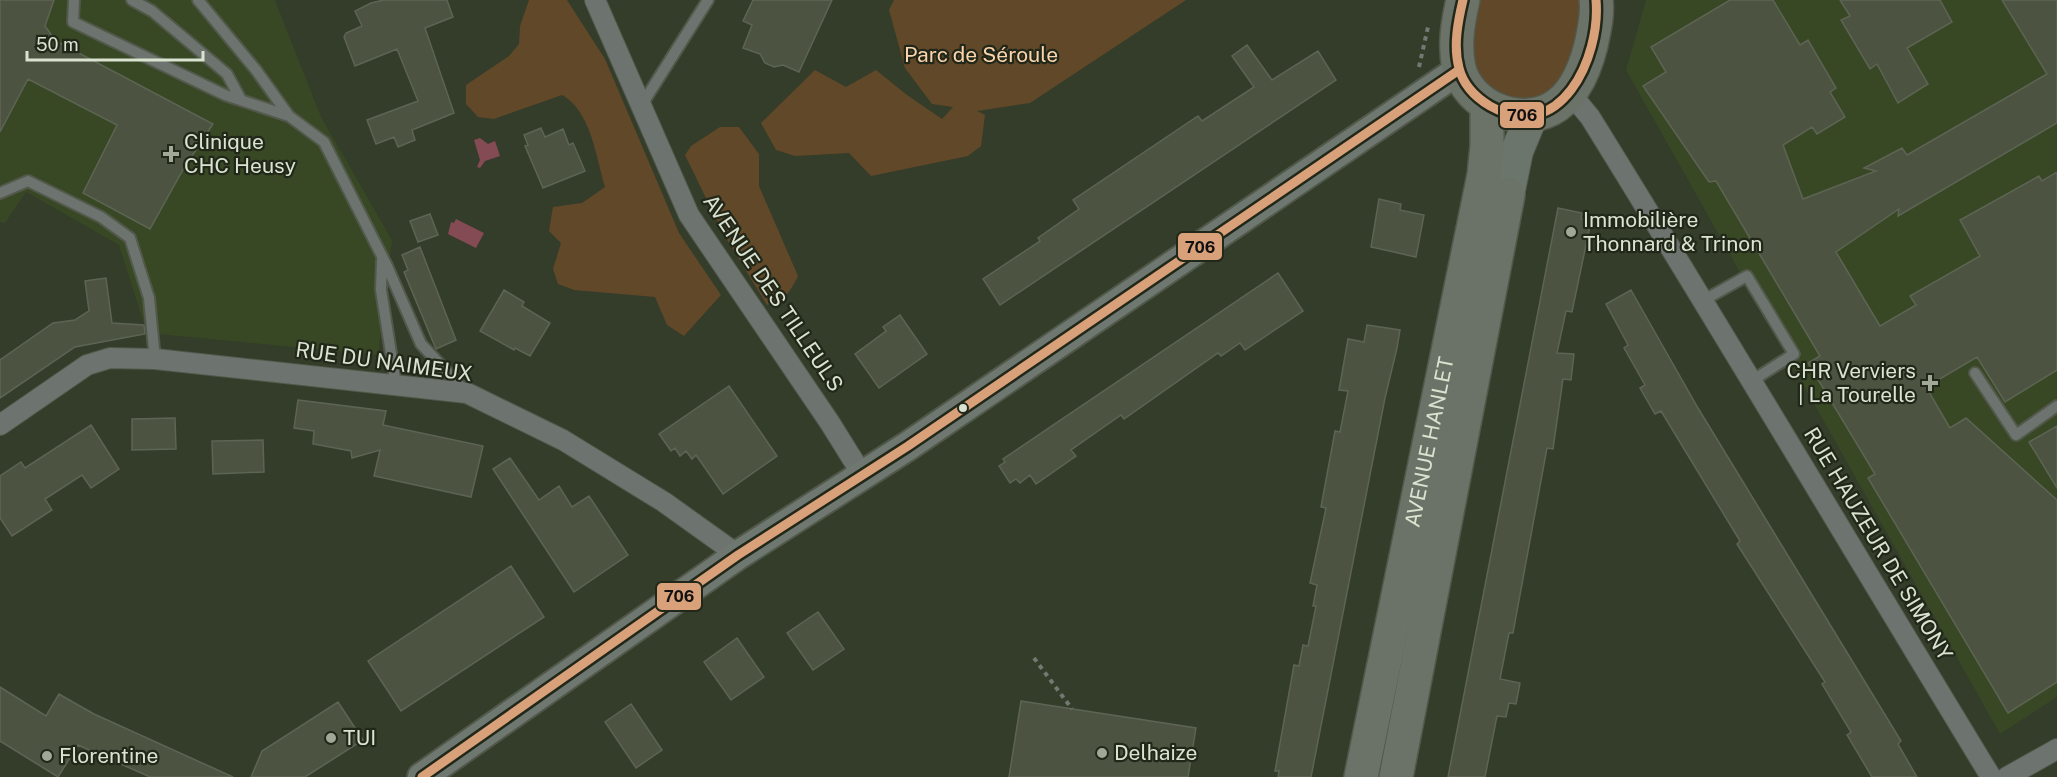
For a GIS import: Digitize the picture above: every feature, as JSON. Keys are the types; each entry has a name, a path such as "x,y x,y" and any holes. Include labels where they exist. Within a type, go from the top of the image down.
{"highway":[{"path":"1463,0 1456,44 1459,69 1469,91 1487,106 1509,114 1532,116 1551,109 1570,93 1582,73 1594,29 1596,0"},
{"name":"AVENUE HANLET","path":"1361,777 1484,175 1487,106"},
{"name":"AVENUE HANLET","path":"1396,777 1508,195"}],"main road":[{"name":"AVENUE HANLET","path":"1508,195 1518,151 1532,116"}],"street":[{"name":"AVENUE DES TILLEULS","path":"595,0 688,215 830,423 863,476"},
{"path":"422,777 738,555 863,476 1417,101 1459,69"},
{"name":"RUE HAUZEUR DE SIMONY","path":"1570,93 1590,117 1704,300 1750,382 1991,777"},
{"name":"RUE DU NAIMEUX","path":"0,425 87,365 110,358 155,359 467,393 563,440 700,526 738,555"},
{"path":"2007,777 2057,749"}],"lane":[{"path":"74,0 73,22 225,95 240,98 289,116 324,142 421,344 467,393"},
{"path":"132,0 152,11 227,74 240,98"},
{"path":"198,0 256,70 289,116"},
{"path":"641,106 708,0"},
{"path":"0,193 28,181 101,217 129,238 149,298 155,359"},
{"path":"382,260 381,290 396,385"},
{"path":"1704,300 1747,276 1794,354 1750,382"},
{"path":"1975,373 2016,435 2057,406"}],"path":[{"path":"1417,101 1420,60 1431,15"},
{"path":"1034,658 1072,709"}],"shaded area":[{"name":"Clinique CHC Heusy","path":"0,0 275,0 321,117 392,240 378,355 147,333 119,245 26,192 5,223 0,222"},
{"name":"CHR Verviers | La Tourelle","path":"1646,0 2057,0 2057,697 2000,734 1626,70"},
{"path":"480,138 488,144 495,141 500,156 485,161 480,168 477,167 480,160 474,140"},
{"path":"456,219 484,233 476,248 448,234 451,222 454,223"}],"green space":[{"path":"529,0 567,0 605,59 679,233 721,295 684,336 667,325 655,297 574,290 558,284 553,269 561,243 549,231 553,207 582,203 605,187 586,123 572,102 562,95 494,119 478,117 466,104 466,85 509,56 519,44 520,26"},
{"name":"Parc de Séroule","path":"894,0 1186,0 1030,103 977,111 985,115 981,146 968,156 871,176 849,153 795,156 776,150 761,123 815,70 846,87 876,70 942,119 953,107 932,104 905,68 889,10"},
{"path":"1480,0 1583,0 1584,25 1558,88 1540,99 1513,100 1489,89 1476,73 1471,52"},
{"path":"720,127 739,127 759,154 759,186 798,276 786,295 767,305 723,233 685,155 691,146"}],"building":[{"path":"0,0 54,0 45,26 56,41 213,124 184,168 150,229 83,193 117,125 28,79 0,132"},
{"path":"384,0 447,0 453,17 425,28 454,113 412,130 415,140 398,147 394,137 376,144 367,120 418,101 397,49 355,66 344,37 346,33 362,26 355,11 371,3"},
{"path":"753,0 832,0 799,72 783,65 774,67 765,63 760,54 743,48 752,25 743,21"},
{"name":"CHR Verviers | La Tourelle","path":"1730,0 1773,0 1800,45 1808,40 1836,88 1830,92 1845,117 1817,134 1812,127 1783,145 1803,199 1876,171 1864,168 1902,148 1907,155 2047,74 2002,0 2057,0 2057,123 1898,216 1899,209 1836,252 1880,326 1916,305 1910,296 1980,256 1960,220 2039,176 2042,181 2057,172 2057,370 2005,402 1977,357 1926,387 1950,428 1966,418 2057,500 2057,682 2008,713 1868,478 1875,474 1808,363 1820,356 1716,181 1709,182 1643,86 1666,72 1651,47"},
{"path":"1840,0 1940,0 1952,22 1907,48 1928,84 1898,103 1877,64 1870,69 1841,20 1850,16"},
{"path":"1247,45 1272,80 1318,51 1336,80 1000,305 983,279 1040,241 1038,238 1079,209 1073,200 1198,116 1202,121 1254,87 1232,56"},
{"path":"541,128 545,137 563,129 569,145 573,143 585,171 543,188 525,146 528,145 524,135"},
{"path":"1379,199 1401,204 1400,210 1424,215 1416,257 1371,247"},
{"path":"1558,208 1582,213 1581,219 1591,221 1572,312 1566,311 1557,353 1574,354 1571,380 1563,379 1553,449 1547,448 1513,633 1509,633 1500,679 1520,683 1516,704 1509,703 1506,717 1497,716 1485,777 1448,777"},
{"path":"430,214 438,235 418,242 410,221"},
{"path":"420,247 456,340 436,349 404,272 408,270 402,255"},
{"path":"1278,273 1303,311 1245,350 1240,343 1221,356 1218,353 1124,419 1121,415 1071,450 1076,456 1036,484 1030,475 1020,483 1016,479 1010,483 999,466 1005,462 1003,459"},
{"path":"106,278 112,323 144,325 145,334 75,347 0,398 0,360 53,323 75,320 89,311 85,281"},
{"path":"504,290 524,302 522,306 550,323 530,356 480,331"},
{"path":"1631,290 1698,408 1901,741 1898,744 1917,777 1872,777 1847,735 1851,732 1822,684 1825,682 1737,544 1740,541 1661,411 1655,414 1640,388 1645,385 1624,348 1628,345 1606,304"},
{"path":"900,315 927,354 879,388 855,354 886,331 883,327"},
{"path":"1367,325 1400,330 1397,348 1385,398 1311,777 1278,777 1279,771 1275,771 1294,665 1299,666 1303,645 1308,646 1316,606 1313,606 1317,585 1310,583 1326,508 1321,507 1335,431 1340,432 1348,391 1339,390 1348,339 1364,342"},
{"path":"729,386 777,456 723,494 696,455 692,459 686,451 680,456 675,448 671,451 659,434"},
{"path":"298,400 386,411 383,425 483,446 471,497 374,476 380,450 352,458 351,451 313,444 314,431 294,428"},
{"path":"175,418 176,449 132,450 132,419"},
{"path":"91,425 119,469 91,488 82,475 45,499 52,510 12,536 0,518 0,476 21,462 25,468"},
{"path":"2057,426 2057,488 2029,442"},
{"path":"263,440 264,472 213,474 212,441"},
{"path":"510,458 539,500 559,486 572,507 589,496 628,555 574,592 493,469"},
{"path":"511,566 544,617 401,711 368,661"},
{"path":"818,612 844,649 813,670 787,633"},
{"path":"737,638 764,677 731,700 704,662"},
{"path":"0,687 46,716 59,694 94,714 233,777 150,777 78,745 58,777 0,741"},
{"name":"Delhaize","path":"1021,701 1196,728 1188,777 1009,777"},
{"path":"338,702 363,740 305,777 251,777 262,751"},
{"path":"631,704 662,750 636,768 605,722"}],"transit line":[{"name":"706","path":"1463,0 1456,42 1461,74 1470,90 1479,99 1490,106 1515,115 1537,114 1556,105 1571,90 1583,70 1591,47 1596,23 1596,0"},
{"name":"706","path":"422,777 738,555 908,446 1459,70"}],"place":[{"name":"Clinique CHC Heusy","path":"171,154"},
{"name":"Immobilière Thonnard & Trinon","path":"1571,232"},
{"name":"CHR Verviers | La Tourelle","path":"1930,383"},
{"name":"TUI","path":"331,738"},
{"name":"Delhaize","path":"1102,753"},
{"name":"Florentine","path":"47,756"}]}
